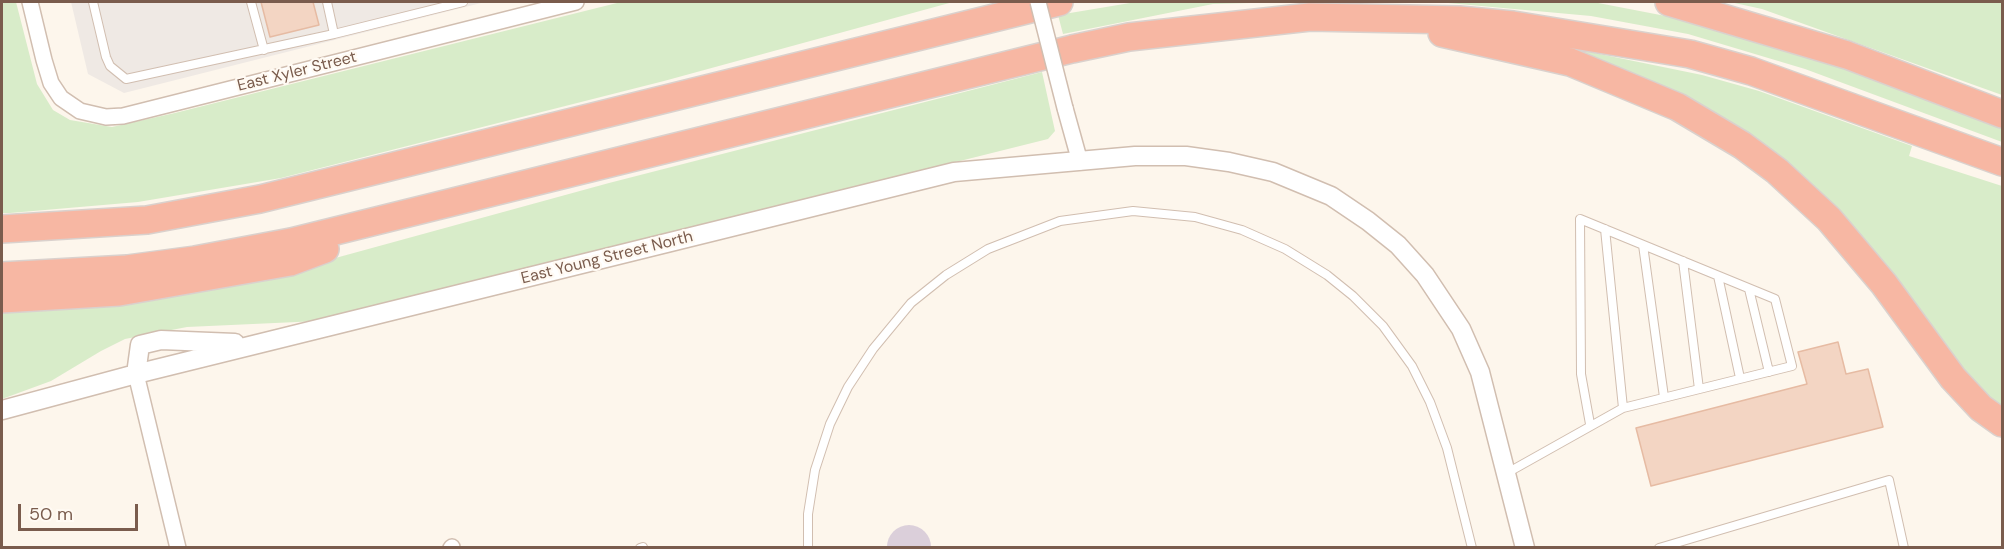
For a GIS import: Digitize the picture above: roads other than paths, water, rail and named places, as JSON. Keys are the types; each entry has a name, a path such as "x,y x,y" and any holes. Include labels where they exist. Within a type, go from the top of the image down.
{"highway":[{"path":"2,229 147,220 250,201 1059,2"},
{"path":"1669,2 1847,55 2002,114"},
{"path":"2,276 127,270 291,242 1117,39 1231,24 1310,17 1368,17 1513,25 1690,54 1751,71 2002,162"},
{"path":"1368,17 1570,62 1678,107 1742,145 1777,171 1837,228 1884,284 1953,378 1981,408 2002,423"},
{"path":"2,298 119,292 290,262 488,193"}],"street":[{"name":"East Xyler Street","path":"30,2 51,82 61,98 70,106 92,115 123,116 576,2"},
{"path":"1038,2 1080,162"},
{"name":"East Young Street North","path":"2,410 136,374 954,172 1135,156 1186,156 1229,162 1273,172 1330,196 1368,220 1398,245 1425,275 1461,329 1480,372 1525,548"},
{"path":"178,548 136,374 140,345 161,340 257,344"}],"lane":[{"path":"93,2 106,57 110,66 126,79 264,50 463,2"},
{"path":"251,2 264,50"},
{"path":"327,2 334,34"},
{"path":"808,548 808,514 814,470 830,424 848,387 873,349 911,303 946,275 988,249 1060,221 1133,211 1195,217 1242,230 1285,249 1327,274 1353,296 1383,326 1412,366 1430,402 1447,448 1472,548"},
{"path":"1506,473 1590,424 1623,408 1792,366 1775,299 1580,219 1581,374 1590,424"},
{"path":"1605,229 1623,408"},
{"path":"1643,245 1664,397"},
{"path":"1683,261 1699,389"},
{"path":"1718,276 1740,378"},
{"path":"1749,289 1769,372"},
{"path":"1657,547 1889,480 1904,548"}]}
